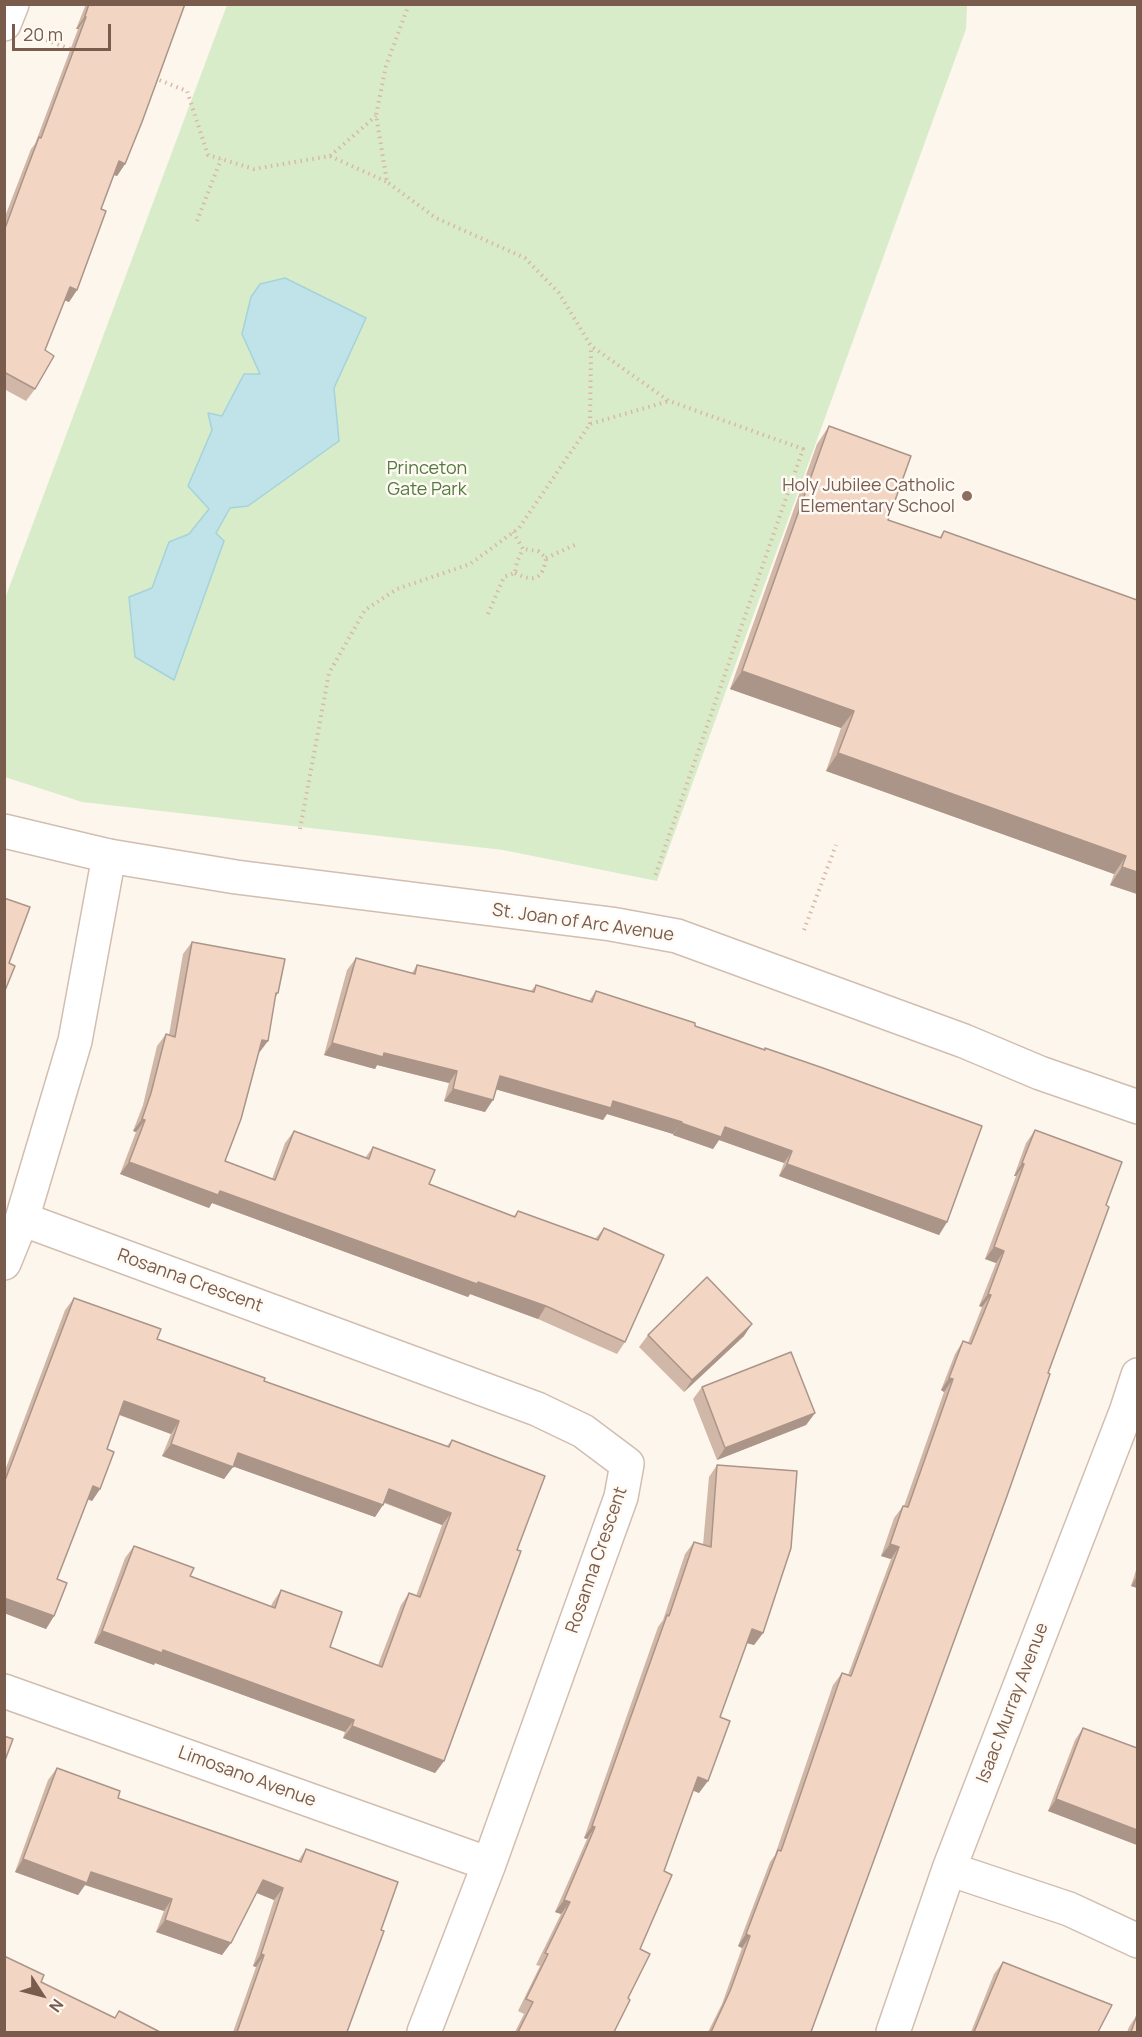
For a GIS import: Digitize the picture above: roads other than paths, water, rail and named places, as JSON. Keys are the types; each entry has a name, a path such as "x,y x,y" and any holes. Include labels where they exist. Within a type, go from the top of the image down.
{"street":[{"path":"12,4 18,29"},
{"name":"St. Joan of Arc Avenue","path":"4,831 109,856 236,877 600,922 677,936 807,982 964,1041 1040,1073 1137,1107"},
{"path":"4,1263 22,1219 75,1041 109,856"},
{"name":"Rosanna Crescent","path":"22,1219 537,1409 584,1431 627,1464 621,1497 489,1863 424,2032"},
{"name":"Isaac Murray Avenue","path":"893,2032 949,1869 1132,1414 1137,1375"},
{"name":"Limosano Avenue","path":"4,1691 489,1863"},
{"path":"949,1869 1069,1909 1137,1941"}],"water":[{"path":"285,278 366,318 334,388 339,441 248,506 230,508 216,533 224,541 174,680 135,657 129,597 152,588 169,542 189,534 209,509 188,486 212,430 208,413 222,416 244,374 260,374 242,334 251,297 260,284"}],"place":[{"name":"Holy Jubilee Catholic Elementary School","path":"967,496"}],"park label":[{"name":"Princeton Gate Park","path":"427,479"}]}
